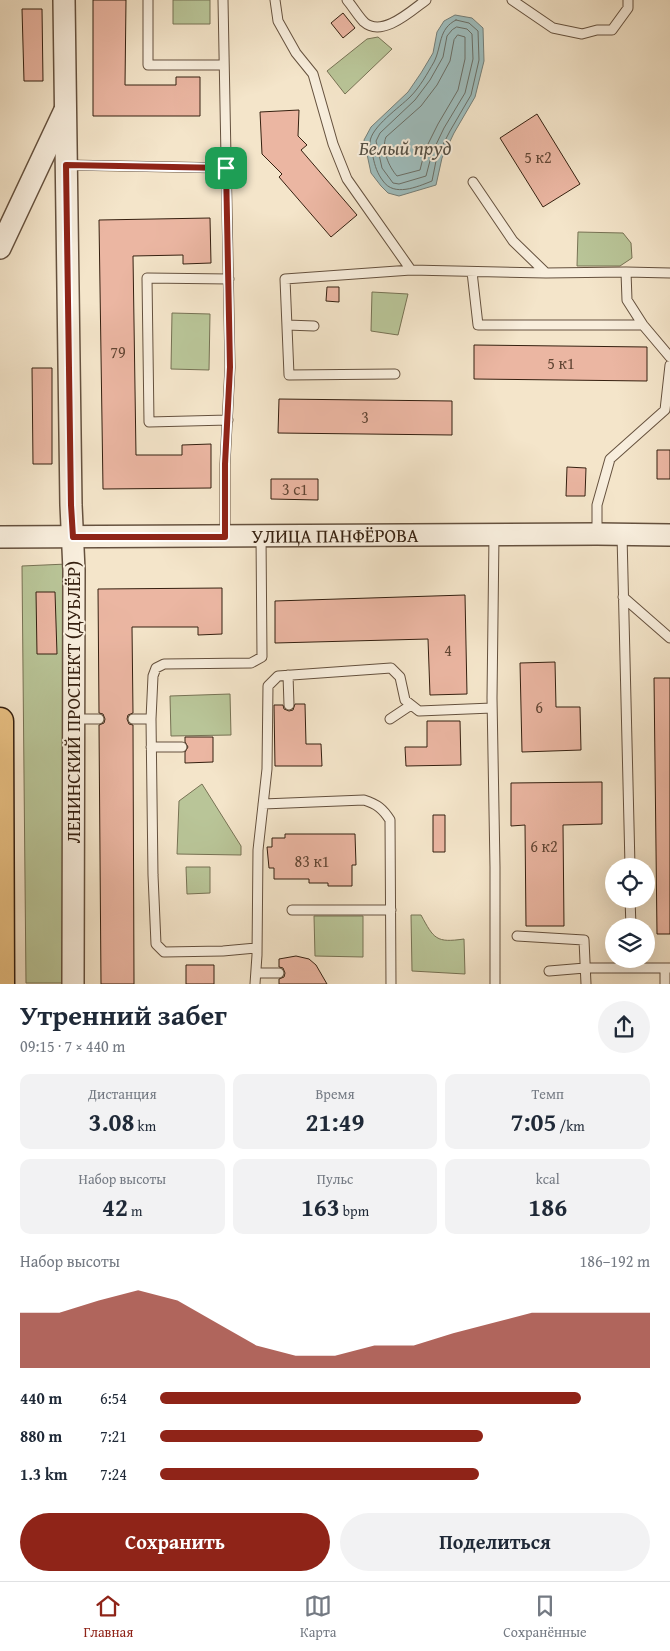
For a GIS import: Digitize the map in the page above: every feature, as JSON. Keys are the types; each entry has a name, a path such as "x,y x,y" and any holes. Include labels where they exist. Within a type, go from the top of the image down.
{"main road":[{"path":"0,721 1,984"}],"street":[{"name":"ЛЕНИНСКИЙ ПРОСПЕКТ (ДУБЛЁР)","path":"64,0 73,537 73,984"},
{"path":"0,248 66,108"},
{"name":"УЛИЦА ПАНФЁРОВА","path":"0,537 670,535"}],"lane":[{"path":"148,0 148,65 224,65"},
{"path":"223,0 230,367 225,464 225,537"},
{"path":"347,0 364,22 375,28 384,27 407,14 426,0"},
{"path":"512,0 553,28 582,34 597,30 612,30 628,8 628,0"},
{"path":"278,1 278,20 296,53 313,74 333,144 347,179 411,270"},
{"path":"66,165 226,168"},
{"path":"473,182 513,241 546,273"},
{"path":"394,374 288,375 285,278 411,270 670,273"},
{"path":"472,272 478,325 643,325"},
{"path":"626,272 627,300 643,325 670,357"},
{"path":"228,420 150,422 147,278 229,279"},
{"path":"287,325 314,326"},
{"path":"597,534 597,505 610,458 665,410 670,365"},
{"path":"494,535 492,708 495,984"},
{"path":"622,535 630,858"},
{"path":"256,948 223,951 164,952 156,944 151,719 153,676 156,668 164,664 173,663 251,663 262,657 261,536"},
{"path":"623,597 670,638"},
{"path":"255,984 258,850 268,769 268,686 278,676 391,668 400,677 405,700 419,711 492,708"},
{"path":"288,675 289,704"},
{"path":"390,719 412,705"},
{"path":"73,719 99,719"},
{"path":"133,719 151,719"},
{"path":"152,747 182,747"},
{"path":"264,804 364,800 384,809 390,820 390,984"},
{"path":"292,910 391,910"},
{"path":"518,936 584,940 586,984"},
{"path":"549,971 605,966"},
{"path":"665,984 667,968"},
{"path":"256,973 279,973"}],"green space":[{"path":"173,0 210,0 210,24 173,24"},
{"path":"378,37 392,49 345,94 327,71 367,39"},
{"path":"578,232 623,233 631,243 632,258 620,266 577,266"},
{"path":"372,292 408,294 398,335 371,331"},
{"path":"172,313 210,314 209,370 171,369"},
{"path":"67,564 66,983 26,983 22,566"},
{"path":"230,694 231,735 171,736 170,696"},
{"path":"202,784 241,846 241,855 177,854 179,801"},
{"path":"186,867 210,867 210,893 187,894"},
{"path":"411,915 421,915 437,938 447,940 464,939 465,974 412,971"},
{"path":"314,916 363,916 363,957 315,956"}],"water":[{"name":"Белый пруд","path":"455,15 472,18 483,28 484,61 475,97 442,158 436,185 399,196 388,193 371,173 364,140 371,127 408,92 433,53 437,32 444,21"}],"building":[{"path":"93,0 126,0 125,85 176,85 176,77 200,77 200,116 93,116"},
{"path":"22,9 42,9 43,81 24,81"},
{"path":"343,13 355,28 343,38 331,23"},
{"path":"299,110 298,136 307,145 301,150 357,215 331,237 279,177 282,174 262,154 260,112"},
{"path":"537,114 580,184 543,207 500,138"},
{"path":"210,218 211,263 183,264 183,255 133,256 136,455 182,455 182,445 211,444 211,488 103,489 99,220"},
{"path":"327,287 339,287 339,302 326,301"},
{"path":"474,345 647,347 647,381 474,379"},
{"path":"32,368 52,368 52,464 33,464"},
{"path":"279,399 452,401 452,435 278,433"},
{"path":"657,450 670,450 670,479 657,479"},
{"path":"567,467 586,468 585,496 566,496"},
{"path":"271,479 318,479 318,500 271,499"},
{"path":"222,588 222,634 198,635 198,627 132,627 133,713 128,715 127,719 129,724 133,725 134,984 101,984 99,725 104,723 105,719 103,714 99,713 98,589"},
{"path":"36,592 55,592 57,654 37,654"},
{"path":"465,595 467,694 430,695 428,639 275,643 275,601"},
{"path":"555,662 556,707 580,707 581,750 522,752 520,663"},
{"path":"654,678 670,678 670,934 657,934"},
{"path":"295,704 305,704 306,744 321,744 322,766 275,766 274,705 283,705 284,709 289,711 293,710"},
{"path":"427,721 460,721 461,765 406,766 405,747 427,747"},
{"path":"185,737 213,737 213,762 185,763 185,752 188,747"},
{"path":"602,782 602,824 563,825 564,926 526,926 525,825 511,826 511,783"},
{"path":"433,815 445,815 445,852 433,852"},
{"path":"285,834 355,834 356,865 352,865 352,886 328,886 328,883 309,883 309,879 274,879 274,868 269,868 267,847 272,847 272,838 285,838"},
{"path":"296,956 309,959 316,965 327,984 279,984 279,979 284,977 285,973 283,968 279,967 279,959"},
{"path":"186,965 214,965 214,984 186,984"}],"route":[{"path":"66,165 226,168 230,367 225,464 225,537 73,537 66,165"}]}
